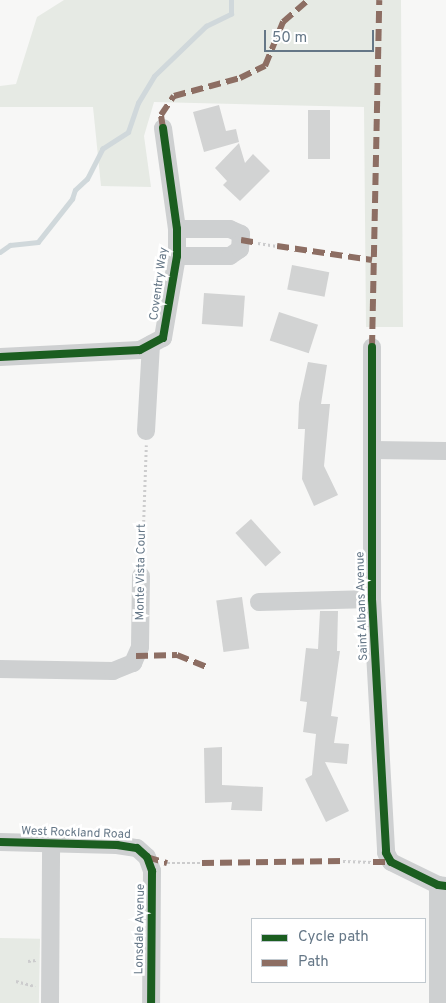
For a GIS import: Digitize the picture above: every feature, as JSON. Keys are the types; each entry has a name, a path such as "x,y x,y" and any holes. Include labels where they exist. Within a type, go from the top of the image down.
{"street":[{"name":"Coventry Way","path":"151,344 163,338 177,256 177,228 163,128"},
{"name":"Coventry Way","path":"177,228 230,229 241,234 240,248 230,256 177,256"},
{"path":"0,357 140,350 151,344"},
{"path":"146,431 151,344"},
{"name":"Saint Albans Avenue","path":"372,347 372,599 386,853 382,862"},
{"path":"373,450 446,451"},
{"name":"Monte Vista Court","path":"0,669 113,671 133,663 140,647 141,576"},
{"path":"259,602 372,599"},
{"name":"West Rockland Road","path":"0,842 138,848 148,857"},
{"path":"50,1003 51,844"},
{"name":"Lonsdale Avenue","path":"148,857 152,871 151,1003"},
{"path":"382,862 442,886 438,1003"}],"path":[{"path":"258,243 277,246"},
{"path":"343,862 382,862"},
{"path":"167,863 202,863"}],"shaded area":[{"path":"64,0 401,0 403,327 366,327 364,107 154,102 144,136 151,187 101,186 93,107 0,107 0,86 16,84 37,17"},
{"path":"0,938 40,939 39,1003 0,1003"}],"building":[{"path":"219,105 226,131 236,129 239,142 204,152 193,112"},
{"path":"308,110 330,110 330,159 308,159"},
{"path":"239,143 245,163 253,154 270,171 240,201 223,185 227,181 215,168"},
{"path":"292,265 329,272 325,297 287,290"},
{"path":"204,293 245,296 243,327 202,324"},
{"path":"279,312 318,325 309,353 270,341"},
{"path":"308,362 327,365 321,404 330,404 324,466 338,495 314,506 302,479 305,429 298,429 299,403"},
{"path":"251,519 281,552 266,566 235,533"},
{"path":"242,597 249,648 223,652 216,601"},
{"path":"320,611 338,611 337,651 340,651 331,716 338,717 334,743 349,744 347,764 325,762 349,811 326,822 305,779 312,775 316,734 303,732 307,702 300,701 306,648 318,649"},
{"path":"222,747 222,785 263,787 262,811 231,810 232,802 205,803 204,748"}],"waterway":[{"path":"0,252 10,245 38,242 72,199 75,190 87,179 102,149 128,132 138,103 154,76 206,26 231,14 231,0"}],"marked path":[{"path":"163,128 161,115 174,96 240,78 265,66 283,22 308,0"},
{"path":"372,347 379,0"},
{"path":"241,240 258,243"},
{"path":"277,246 372,260"},
{"path":"136,656 177,655 206,667"},
{"path":"147,857 167,863"},
{"path":"202,863 343,861"},
{"path":"373,862 391,862"}],"cycle path":[{"path":"0,357 140,350 163,338 177,256 177,229 163,128"},
{"path":"372,347 372,599 386,853 391,862 438,885 446,886"},
{"path":"0,842 117,845 137,848 147,857 152,871 151,1003"}]}
